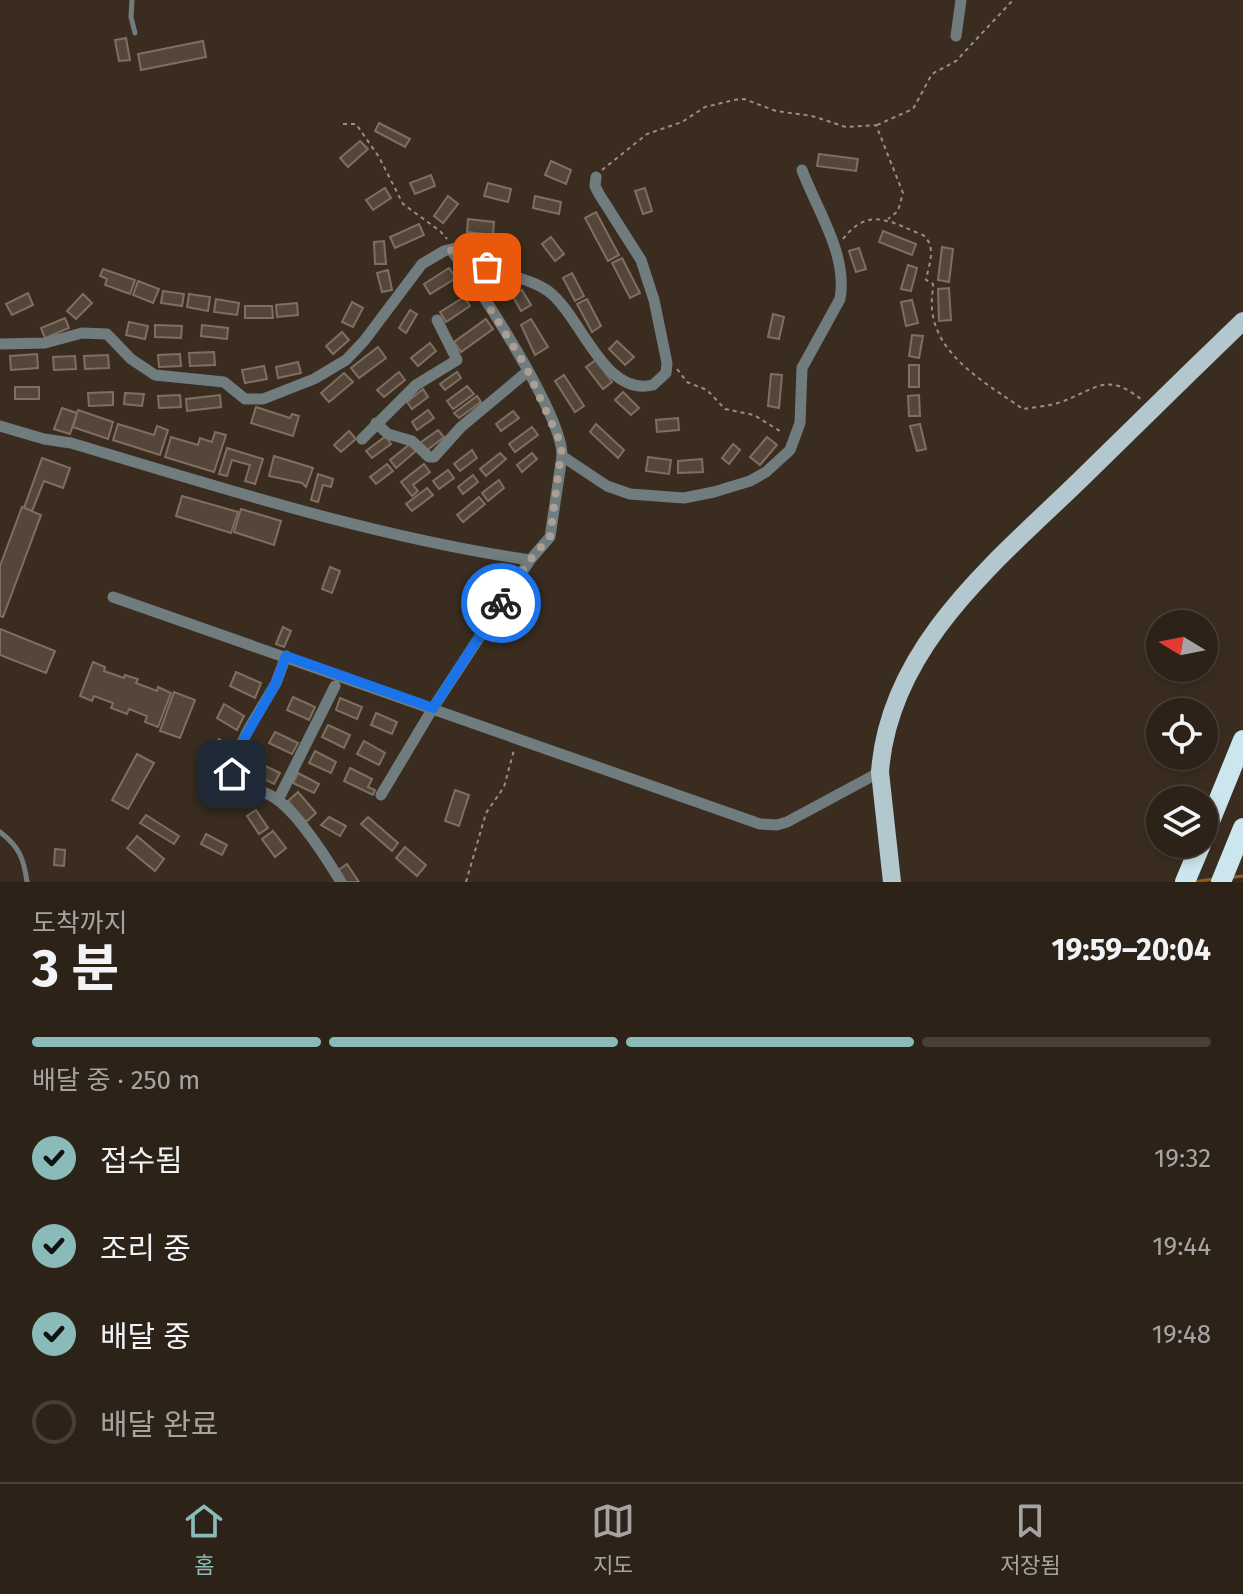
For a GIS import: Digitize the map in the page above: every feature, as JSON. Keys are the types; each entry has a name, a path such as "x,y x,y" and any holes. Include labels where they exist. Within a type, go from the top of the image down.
{"highway":[{"path":"1218,802 1243,740"},
{"path":"1225,874 1243,828"}],"main road":[{"path":"892,882 880,772 881,755 897,701 914,663 940,622 1033,525 1243,321"}],"street":[{"path":"956,36 961,0"},
{"path":"562,456 618,491 684,498 750,481 790,450 800,423 802,368 840,299 842,288 836,253 802,170"},
{"path":"0,344 45,343 82,333 107,334 131,359 155,375 224,382 245,399 263,399 314,379 346,360 364,341 411,275 422,264 459,247 487,267 552,293 603,363 630,385 653,385 666,373 667,363 648,278 633,246 599,194 595,186 596,177"},
{"path":"381,795 433,708 530,560 550,537 562,456 556,430 528,371 468,272 451,250"},
{"path":"362,439 416,385 457,360 437,320"},
{"path":"376,423 388,434 412,441 429,457 434,457 461,427 528,371"},
{"path":"0,426 71,443 328,517 490,554 530,560"},
{"path":"113,597 770,826 787,822 880,772"},
{"path":"286,656 276,683 230,768 237,779 278,800 323,853 341,882"},
{"path":"278,800 335,686"}],"lane":[{"path":"132,0 131,17 135,33"},
{"path":"0,832 19,848 25,863 27,882"}],"path":[{"path":"596,177 647,134 682,122 705,107 734,100 744,99 776,111 812,116 846,127 876,125 913,109 932,74 964,54 1013,0"},
{"path":"343,124 356,124 379,157 403,204 445,236 451,250"},
{"path":"876,125 903,193 898,211 888,219"},
{"path":"836,253 843,238 852,229 872,219 888,219 928,239 932,247 926,280 933,284 931,306 947,346 974,376 1023,409 1064,401 1088,388 1106,384 1129,389 1152,408"},
{"path":"667,363 678,369 687,382 707,390 725,409 754,415 776,430 796,437"},
{"path":"466,882 486,813 504,787 514,750 521,738"}],"building":[{"path":"126,38 130,60 119,61 115,40"},
{"path":"203,41 206,57 141,70 138,54"},
{"path":"379,123 410,139 405,147 375,131"},
{"path":"360,141 368,149 348,167 340,158"},
{"path":"819,154 858,159 856,171 817,166"},
{"path":"551,161 571,170 566,184 545,175"},
{"path":"431,175 435,186 415,194 410,183"},
{"path":"488,183 511,189 508,202 484,196"},
{"path":"385,188 391,198 373,210 366,200"},
{"path":"645,188 652,211 643,214 635,191"},
{"path":"448,196 458,204 443,223 434,216"},
{"path":"535,196 561,202 559,214 533,208"},
{"path":"596,212 619,255 608,261 585,218"},
{"path":"468,219 494,222 493,235 467,232"},
{"path":"419,224 424,235 395,248 390,237"},
{"path":"883,231 916,244 912,255 879,242"},
{"path":"551,237 564,254 555,261 542,244"},
{"path":"384,241 386,264 375,264 374,242"},
{"path":"509,247 513,258 495,265 491,255"},
{"path":"942,247 953,249 949,282 938,280"},
{"path":"859,248 866,269 856,272 849,251"},
{"path":"622,258 640,293 630,298 612,263"},
{"path":"908,265 917,268 911,291 901,289"},
{"path":"449,268 456,278 430,294 424,284"},
{"path":"103,269 135,280 130,294 105,285 107,279 100,276"},
{"path":"388,270 392,290 382,292 377,273"},
{"path":"572,273 584,296 575,301 563,278"},
{"path":"138,281 159,289 153,303 133,295"},
{"path":"949,288 951,320 939,321 938,289"},
{"path":"522,290 531,305 521,311 512,295"},
{"path":"163,291 184,294 182,306 161,303"},
{"path":"28,293 33,305 12,315 6,304"},
{"path":"83,294 92,303 76,319 67,311"},
{"path":"189,294 210,297 208,311 187,307"},
{"path":"464,297 470,306 446,322 440,312"},
{"path":"216,299 239,303 237,315 214,312"},
{"path":"587,299 601,326 592,332 577,304"},
{"path":"912,300 918,323 906,326 901,302"},
{"path":"352,302 363,308 353,327 342,322"},
{"path":"297,303 298,315 277,317 276,305"},
{"path":"245,306 272,306 273,318 245,318"},
{"path":"410,310 417,314 406,333 399,328"},
{"path":"773,314 784,317 779,339 768,337"},
{"path":"65,318 69,328 45,338 41,328"},
{"path":"486,319 493,329 461,352 454,342"},
{"path":"531,319 548,347 535,355 521,325"},
{"path":"129,322 148,326 145,339 126,335"},
{"path":"155,325 182,326 181,338 155,337"},
{"path":"202,325 228,328 227,339 201,336"},
{"path":"342,332 349,340 333,354 326,346"},
{"path":"912,335 923,336 919,358 909,356"},
{"path":"617,341 634,357 625,365 609,349"},
{"path":"430,343 436,351 418,366 411,358"},
{"path":"378,347 386,358 359,378 351,368"},
{"path":"214,352 215,365 190,366 189,353"},
{"path":"37,354 38,368 11,370 10,356"},
{"path":"180,354 181,366 159,367 158,355"},
{"path":"108,355 109,368 85,369 84,356"},
{"path":"75,356 76,369 54,370 53,357"},
{"path":"596,360 612,382 603,389 586,367"},
{"path":"298,362 301,373 278,378 276,367"},
{"path":"909,365 919,365 919,387 909,387"},
{"path":"264,366 267,379 245,383 242,370"},
{"path":"399,372 405,380 384,397 377,390"},
{"path":"457,372 461,378 445,390 440,384"},
{"path":"344,373 353,382 329,402 321,393"},
{"path":"771,374 782,375 779,408 768,406"},
{"path":"564,375 584,406 575,412 555,381"},
{"path":"467,386 474,394 453,409 447,401"},
{"path":"15,387 39,387 39,399 15,399"},
{"path":"423,389 428,397 412,409 407,402"},
{"path":"113,392 113,405 89,406 88,393"},
{"path":"623,392 639,408 631,415 615,400"},
{"path":"125,393 144,394 142,406 124,404"},
{"path":"180,395 181,407 159,408 158,396"},
{"path":"220,395 221,407 187,411 186,399"},
{"path":"919,395 920,416 909,416 908,396"},
{"path":"477,396 481,402 459,418 454,413"},
{"path":"256,407 290,418 292,414 299,416 293,436 251,423"},
{"path":"62,408 77,413 70,434 54,429"},
{"path":"78,410 113,422 108,439 73,427"},
{"path":"428,410 434,418 417,430 412,422"},
{"path":"513,411 519,418 501,431 496,424"},
{"path":"678,418 679,430 657,432 656,420"},
{"path":"118,424 154,435 157,426 168,430 160,455 113,440"},
{"path":"596,424 624,450 618,458 590,432"},
{"path":"920,424 926,449 917,451 910,426"},
{"path":"532,427 538,435 515,452 509,444"},
{"path":"438,430 444,437 426,451 420,443"},
{"path":"349,431 356,439 341,452 334,445"},
{"path":"215,432 226,435 214,472 165,457 171,437 198,445 200,438 212,442"},
{"path":"386,436 391,444 372,458 366,451"},
{"path":"767,437 777,445 760,465 750,457"},
{"path":"410,444 416,451 396,468 390,460"},
{"path":"733,444 740,450 729,464 722,458"},
{"path":"227,448 263,459 255,484 245,481 250,465 232,460 227,476 219,474"},
{"path":"472,450 477,458 460,471 454,464"},
{"path":"500,453 506,459 486,476 480,469"},
{"path":"532,453 537,459 522,472 517,465"},
{"path":"274,456 313,468 306,487 302,483 269,476"},
{"path":"648,457 671,460 669,474 646,471"},
{"path":"42,458 70,468 63,488 44,481 32,511 24,508"},
{"path":"702,459 703,472 678,473 678,461"},
{"path":"387,464 393,471 376,484 370,477"},
{"path":"424,464 430,472 413,485 418,491 412,496 401,482"},
{"path":"448,470 454,478 439,489 433,481"},
{"path":"318,474 333,479 331,487 323,485 318,502 311,500"},
{"path":"473,475 478,482 463,494 458,487"},
{"path":"499,480 504,488 488,501 482,493"},
{"path":"427,488 433,495 412,511 406,504"},
{"path":"182,496 238,512 231,533 176,516"},
{"path":"479,497 485,504 463,522 457,515"},
{"path":"22,507 41,515 3,617 0,616 0,566"},
{"path":"241,509 281,521 274,545 234,532"},
{"path":"330,567 340,571 332,593 322,589"},
{"path":"283,627 291,631 284,647 276,644"},
{"path":"0,629 55,651 46,673 0,655"},
{"path":"93,662 105,667 104,671 138,679 136,683 171,693 158,727 145,722 147,716 129,709 127,714 111,708 113,703 94,696 92,701 80,696"},
{"path":"236,672 261,683 255,698 230,686"},
{"path":"174,692 195,700 180,738 160,731"},
{"path":"293,697 315,707 309,720 287,710"},
{"path":"340,698 362,707 357,719 336,710"},
{"path":"224,704 244,716 237,730 217,718"},
{"path":"376,713 397,722 392,734 371,725"},
{"path":"328,725 350,735 344,748 322,737"},
{"path":"275,732 298,743 292,754 269,743"},
{"path":"219,739 231,747 209,783 203,779 206,775 199,771"},
{"path":"364,741 385,753 379,765 357,754"},
{"path":"315,751 336,762 331,773 309,763"},
{"path":"137,754 154,763 128,809 112,800"},
{"path":"249,758 280,773 274,784 244,769"},
{"path":"350,768 372,779 368,787 375,790 373,795 344,781"},
{"path":"298,773 319,784 314,793 293,783"},
{"path":"455,790 469,795 459,826 445,821"},
{"path":"298,792 316,813 306,822 288,801"},
{"path":"256,810 268,828 259,834 247,816"},
{"path":"146,815 179,836 174,844 140,823"},
{"path":"329,817 346,826 340,836 321,825"},
{"path":"368,817 398,843 392,851 361,824"},
{"path":"273,831 286,848 275,857 262,839"},
{"path":"206,834 227,845 222,855 201,844"},
{"path":"137,836 164,859 155,871 127,848"},
{"path":"405,847 426,865 417,876 396,858"},
{"path":"55,849 65,850 64,866 54,865"},
{"path":"347,864 359,882 344,882 337,871"}],"waterway":[{"path":"1233,877 1243,876"},
{"path":"1193,882 1214,879"}],"way so far":[{"path":"487,267 459,247 451,250 468,272 526,367 562,446 550,537 501,603"}],"route":[{"path":"232,774 232,760 276,683 286,656 433,708 501,603"}]}
